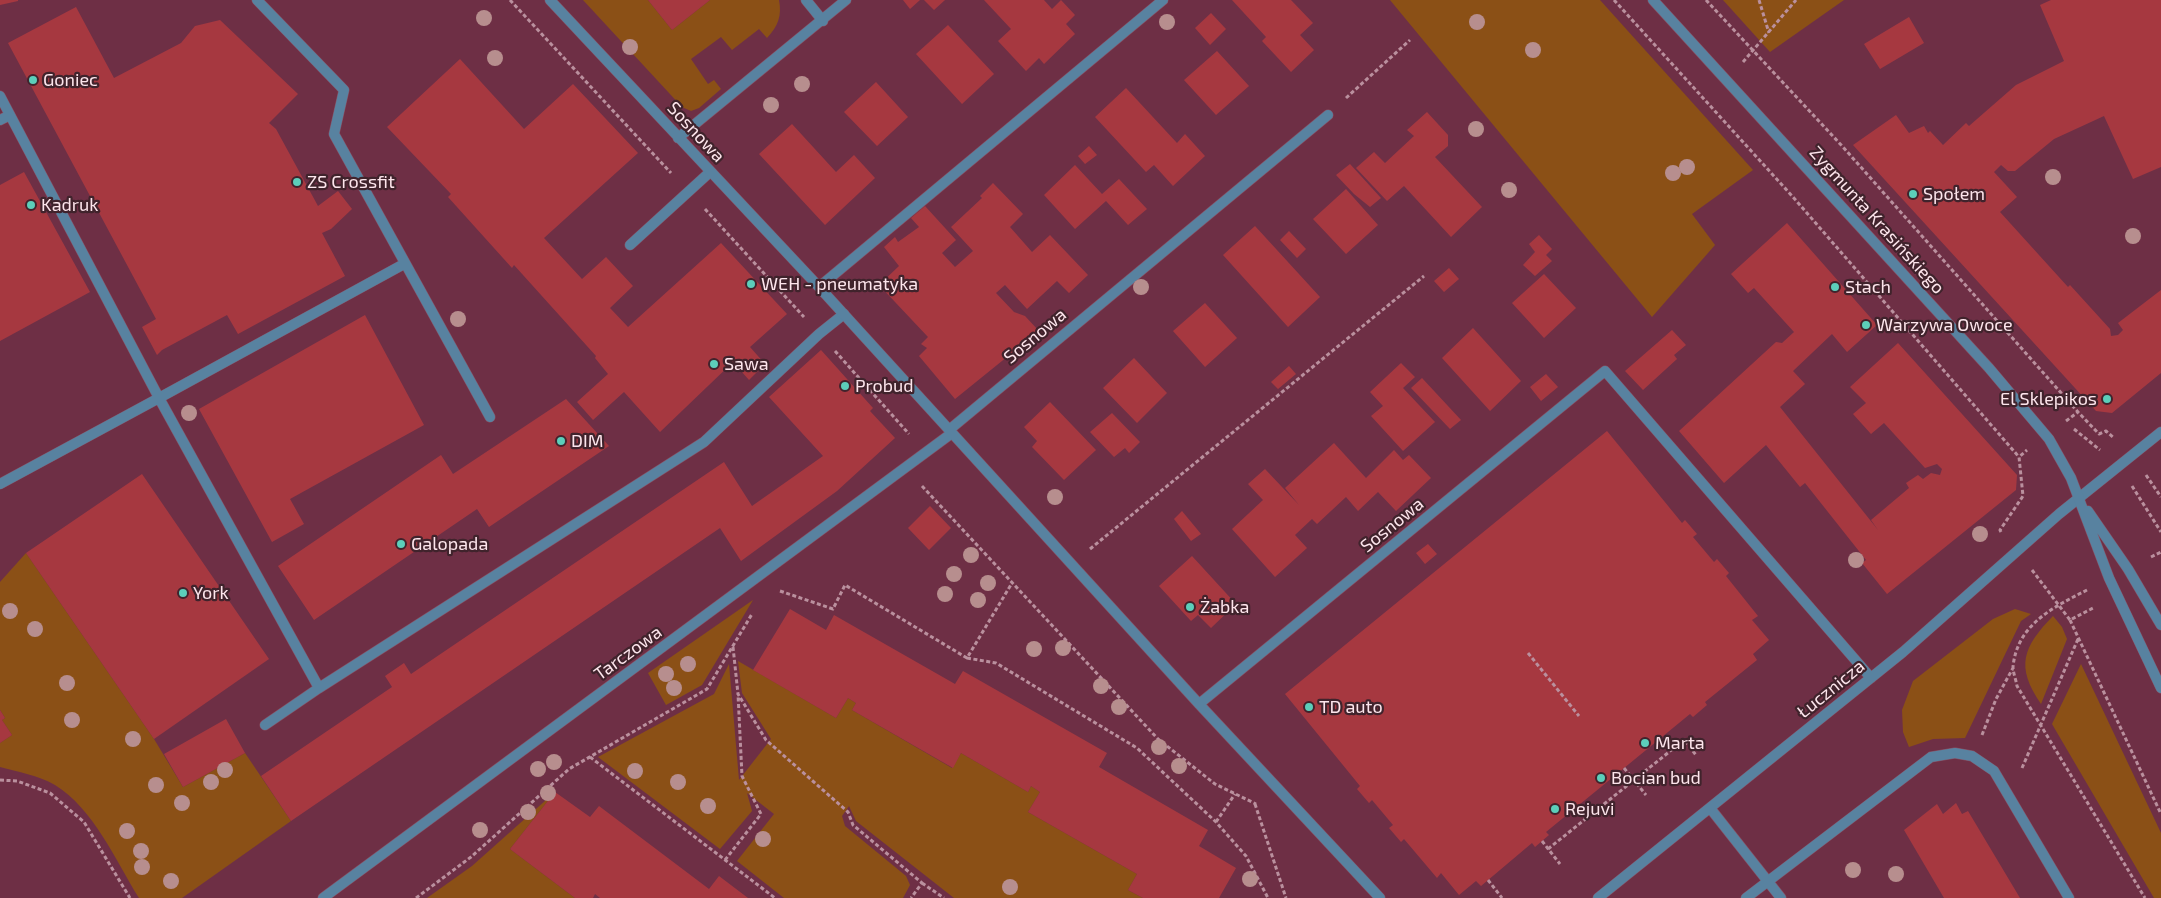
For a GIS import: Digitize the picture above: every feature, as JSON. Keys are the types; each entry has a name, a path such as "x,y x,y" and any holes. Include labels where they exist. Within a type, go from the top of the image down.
{"street":[{"path":"256,0 344,90 334,134 490,417"},
{"name":"Sosnowa","path":"550,0 844,314 1199,704 1380,898"},
{"path":"806,0 823,21"},
{"path":"678,138 823,21 846,0"},
{"path":"819,287 1163,0"},
{"name":"Zygmunta Krasińskiego","path":"1652,0 2012,393 2057,452 2079,498 2109,578 2161,688"},
{"path":"0,96 159,398 319,688"},
{"path":"0,120 10,115"},
{"name":"Sosnowa","path":"950,431 1328,115"},
{"path":"630,245 710,172"},
{"path":"0,484 404,264"},
{"path":"265,725 319,688 704,442 819,334 844,314"},
{"name":"Sosnowa","path":"1199,704 1605,371 1871,678"},
{"name":"Tarczowa","path":"323,898 923,455 950,431"},
{"name":"Łucznicza","path":"1598,898 1871,678 2079,498 2161,432"},
{"name":"Zygmunta Krasińskiego","path":"2079,498 2128,569 2161,625"},
{"path":"1746,898 1931,757 1955,752 1972,756 1994,771 2069,898"},
{"path":"1710,808 1781,898"}],"path":[{"path":"510,0 688,191 919,445 926,462 922,486 914,491"},
{"path":"1614,0 1793,197 2018,458"},
{"path":"1706,0 1843,147 2076,410 2099,434 2106,431 2113,436 2147,476 2161,497"},
{"path":"1759,0 1769,33"},
{"path":"1743,62 1796,0"},
{"path":"1328,115 1410,40"},
{"path":"1090,549 1424,276"},
{"path":"922,486 1158,739 1215,784 1263,807"},
{"path":"2128,569 2161,552"},
{"path":"1972,756 2030,626 2045,613 2109,578"},
{"path":"968,658 1012,583"},
{"path":"783,584 775,589 833,610 845,585 968,658 996,663 1137,748 1216,822 1246,856 1268,898"},
{"path":"416,898 471,858 570,769 707,689 756,607"},
{"path":"2070,620 2161,814"},
{"path":"2010,797 2078,638"},
{"path":"724,860 761,814 742,776 738,694 733,646"},
{"path":"1528,653 1579,716"},
{"path":"2013,667 2017,686 2145,898"},
{"path":"738,694 766,740 848,812 853,825 922,883 944,898"},
{"path":"1548,849 1684,740 1696,754"},
{"path":"590,757 775,898"},
{"path":"1624,768 1646,795"},
{"path":"0,780 17,781 50,793 84,822 130,898"},
{"path":"1216,822 1235,794"},
{"path":"1254,803 1286,898"},
{"path":"1542,841 1560,864"},
{"path":"1488,880 1502,898"},
{"path":"911,898 922,883"}],"shaded area":[{"path":"583,0 648,0 672,30 710,0 779,0 780,11 776,25 767,38 759,29 732,50 721,37 691,59 708,84 714,80 721,89 699,108 691,111 682,107"},
{"path":"1390,0 1600,0 1753,170 1692,214 1715,245 1652,317"},
{"path":"1723,0 1844,0 1770,52"},
{"path":"26,553 154,739 183,787 245,753 291,821 182,898 139,898 103,836 81,807 69,795 42,779 0,767 0,743 12,735 2,720 5,718 0,710 0,582"},
{"path":"753,600 702,685 666,705 648,673"},
{"path":"2015,609 2031,614 2021,621 1965,738 1933,739 1909,747 1903,732 1902,710 1913,681 1993,619"},
{"path":"2053,616 2062,627 2067,639 2041,704 2028,679 2025,668 2026,657 2035,637"},
{"path":"738,661 836,718 848,698 856,703 852,710 952,768 961,753 1028,792 1031,786 1040,792 1028,812 1137,874 1128,890 1143,898 954,898 856,821 849,806 842,816 845,826 906,876 910,885 903,898 784,898 737,861 774,814 747,793 752,811 720,849 598,757 714,694 729,664 739,780 771,739 742,693"},
{"path":"2081,664 2161,833 2161,898 2154,898 2052,724"},
{"path":"555,792 510,849 575,898 427,898 472,866"}],"building":[{"path":"0,0 18,0 18,1 0,5"},
{"path":"648,0 710,0 672,30"},
{"path":"903,0 920,0 910,9"},
{"path":"924,0 945,0 934,10"},
{"path":"984,0 1044,0 1052,9 1061,0 1075,15 1066,24 1075,34 1044,64 1039,58 1026,71 998,41 1011,29"},
{"path":"1232,0 1291,0 1313,23 1300,35 1314,50 1291,72 1262,41 1266,37"},
{"path":"2051,0 2161,0 2161,167 2133,179 2104,116 2054,139 2015,171 2008,171 2001,165 1994,172 2017,197 2000,212 2068,287 2070,285 2110,329 2111,336 2118,335 2123,330 2118,323 2161,290 2161,373 2112,413 2096,411 1853,145 1896,115 1909,133 1924,126 1928,133 1930,131 1943,145 1966,123 1969,126 2016,85 2064,61 2040,5"},
{"path":"76,7 114,78 181,43 195,26 220,20 298,94 269,123 276,129 318,206 338,191 352,209 331,229 322,233 345,276 238,334 227,315 162,350 157,355 142,327 156,319 8,43"},
{"path":"1211,13 1226,29 1210,45 1195,28"},
{"path":"1909,17 1924,43 1880,69 1864,44"},
{"path":"948,25 994,74 962,104 916,54"},
{"path":"1217,51 1249,86 1216,115 1184,80"},
{"path":"460,59 524,129 573,84 638,153 544,238 582,279 606,257 633,286 610,308 628,327 721,243 787,314 750,347 765,364 749,380 733,362 660,432 624,392 593,420 577,402 608,374 595,358 596,356 514,265 512,268 448,197 451,194 387,127"},
{"path":"876,82 908,117 877,146 844,112"},
{"path":"1126,88 1177,143 1185,134 1205,156 1173,186 1154,165 1146,172 1095,117"},
{"path":"1427,112 1448,135 1448,146 1435,157 1482,207 1451,237 1404,186 1387,201 1356,168 1374,152 1385,163 1414,136 1407,130"},
{"path":"792,124 836,172 854,155 875,178 825,225 759,154"},
{"path":"1089,146 1097,155 1085,164 1078,156"},
{"path":"1350,164 1381,198 1370,207 1336,175"},
{"path":"1075,165 1102,194 1119,179 1147,209 1128,225 1106,201 1075,229 1044,195"},
{"path":"24,172 90,292 0,341 0,185"},
{"path":"993,183 1023,214 1010,227 1032,252 1050,235 1088,275 1069,293 1057,281 1027,309 1005,285 996,293 1014,312 1025,316 1039,331 955,399 919,356 927,348 921,344 928,337 879,285 899,266 884,247 895,237 898,242 919,227 911,218 925,206 956,240 942,253 955,267 973,251 951,227 982,198 980,196"},
{"path":"1346,189 1378,225 1346,254 1313,219"},
{"path":"1787,223 1877,325 1847,352 1832,334 1793,371 1805,384 1780,407 1878,530 1871,520 1909,488 1906,483 1918,475 1923,479 1931,473 1940,475 1942,469 1937,464 1925,468 1884,423 1871,434 1853,414 1866,403 1850,387 1898,343 2017,475 2016,490 1887,594 1862,563 1866,560 1805,483 1800,487 1766,445 1724,483 1679,431 1776,342 1782,343 1794,332 1754,288 1748,293 1731,274"},
{"path":"1255,226 1320,297 1288,327 1223,255"},
{"path":"1289,231 1306,249 1297,258 1280,240"},
{"path":"1539,235 1552,249 1546,255 1552,261 1535,276 1523,265 1535,252 1529,244"},
{"path":"1449,268 1459,279 1444,292 1434,281"},
{"path":"1544,274 1576,308 1544,338 1512,303"},
{"path":"1205,303 1237,338 1205,367 1173,331"},
{"path":"365,315 424,425 290,499 304,524 272,542 199,409"},
{"path":"1473,328 1521,381 1490,411 1442,358"},
{"path":"1672,330 1686,345 1674,355 1677,359 1643,390 1625,371"},
{"path":"821,350 873,408 870,411 895,438 837,491 741,561 720,528 291,821 261,776 392,687 385,676 404,663 411,674 724,462 752,506 823,456 769,397"},
{"path":"1134,358 1167,393 1137,423 1103,388"},
{"path":"1401,363 1415,377 1403,388 1435,422 1403,451 1371,416 1383,406 1370,392"},
{"path":"1289,366 1296,374 1278,389 1271,382"},
{"path":"1546,374 1558,387 1541,401 1530,387"},
{"path":"1422,378 1461,420 1450,429 1411,388"},
{"path":"566,399 609,446 489,527 477,509 314,620 278,566 441,455 453,474"},
{"path":"1050,402 1096,450 1064,480 1032,447 1037,441 1024,427"},
{"path":"1112,413 1140,442 1129,453 1125,448 1114,457 1090,432"},
{"path":"1607,431 1682,523 1685,520 1697,534 1693,537 1714,562 1717,559 1729,573 1726,576 1758,616 1752,620 1769,640 1753,654 1757,660 1705,702 1707,705 1693,717 1690,714 1546,832 1549,835 1535,847 1532,843 1481,886 1476,881 1459,895 1441,873 1437,878 1404,839 1401,842 1389,828 1393,825 1372,800 1369,803 1357,789 1360,786 1285,694"},
{"path":"1334,443 1366,478 1394,450 1403,460 1409,455 1431,478 1396,511 1378,492 1358,511 1346,497 1317,524 1312,519 1295,535 1307,548 1275,577 1232,529 1263,500 1248,484 1265,469 1299,505 1285,488"},
{"path":"142,474 269,659 154,739 26,553"},
{"path":"930,506 951,528 929,550 908,528"},
{"path":"1182,511 1201,534 1191,541 1174,519"},
{"path":"1428,544 1437,554 1425,564 1416,553"},
{"path":"1192,556 1236,604 1211,628 1198,615 1191,621 1159,586"},
{"path":"790,609 826,630 834,615 955,684 963,671 1107,753 1099,767 1208,830 1199,846 1236,868 1219,898 1143,898 1128,890 1137,874 1028,812 1040,792 1031,786 1028,792 961,753 953,768 852,710 856,703 848,698 836,718 753,670"},
{"path":"0,710 5,718 2,720 12,735 0,743"},
{"path":"226,719 245,753 183,787 164,754"},
{"path":"555,792 590,817 599,806 709,889 719,876 748,898 600,898 595,894 593,898 575,898 510,849"},
{"path":"1956,803 1962,814 1968,811 2020,898 1944,898 1904,830 1937,804 1943,814"}],"place":[{"name":"Goniec","path":"33,80"},
{"name":"ZS Crossfit","path":"297,182"},
{"name":"Społem","path":"1913,194"},
{"name":"Kadruk","path":"31,205"},
{"name":"WEH - pneumatyka","path":"751,284"},
{"name":"Stach","path":"1835,287"},
{"name":"Warzywa Owoce","path":"1866,325"},
{"name":"Sawa","path":"714,364"},
{"name":"Probud","path":"845,386"},
{"name":"El Sklepikos","path":"2107,399"},
{"name":"DIM","path":"561,441"},
{"name":"Galopada","path":"401,544"},
{"name":"York","path":"183,593"},
{"name":"Żabka","path":"1190,607"},
{"name":"TD auto","path":"1309,707"},
{"name":"Marta","path":"1645,743"},
{"name":"Bocian bud","path":"1601,778"},
{"name":"Rejuvi","path":"1555,809"}]}
